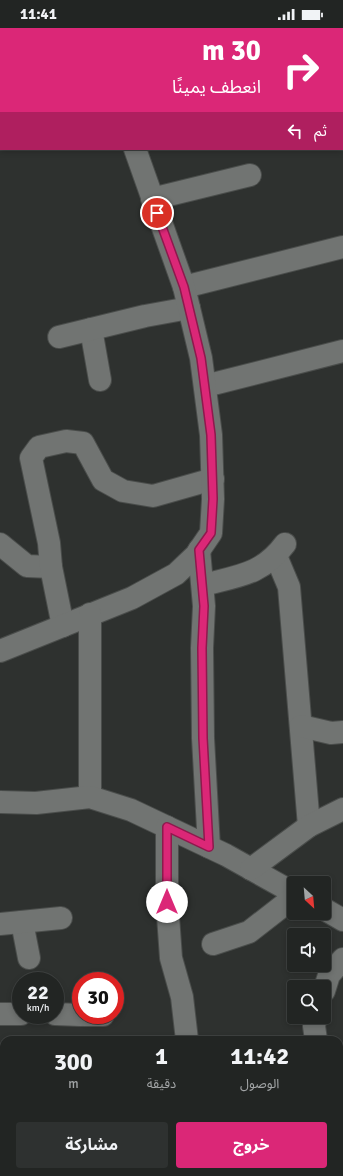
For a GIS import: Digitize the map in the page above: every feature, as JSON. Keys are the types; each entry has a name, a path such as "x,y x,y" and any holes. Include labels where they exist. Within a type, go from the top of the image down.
{"street":[{"path":"0,651 132,598 176,574 199,550 211,533 211,435 201,358 184,287 135,150"},
{"path":"152,199 250,175"},
{"path":"184,287 343,247"},
{"path":"59,337 145,316 189,308"},
{"path":"92,329 100,380"},
{"path":"205,386 343,350"},
{"path":"63,626 51,567 49,543 31,458 39,447 66,441 83,443 103,480 123,491 153,496 212,479"},
{"path":"0,544 27,566 51,567"},
{"path":"199,550 204,606 202,648 203,738 209,847"},
{"path":"203,585 257,570 280,550 289,587 309,826"},
{"path":"90,614 90,798"},
{"path":"301,726 331,733 343,732"},
{"path":"0,802 36,804 90,798 131,810 209,847 287,889"},
{"path":"251,869 309,826 343,809"},
{"path":"167,827 167,902 171,958 182,997 187,1036"},
{"path":"213,944 249,932 287,902"},
{"path":"331,913 343,920"},
{"path":"0,924 61,918"},
{"path":"22,922 28,958"},
{"path":"327,980 329,975 343,959"},
{"path":"0,1014 12,1014"},
{"path":"314,1024 315,1036"}],"route":[{"path":"157,213 184,287 201,358 211,435 213,499 211,533 199,550 204,606 202,648 203,738 209,847 167,827 167,902"}]}
